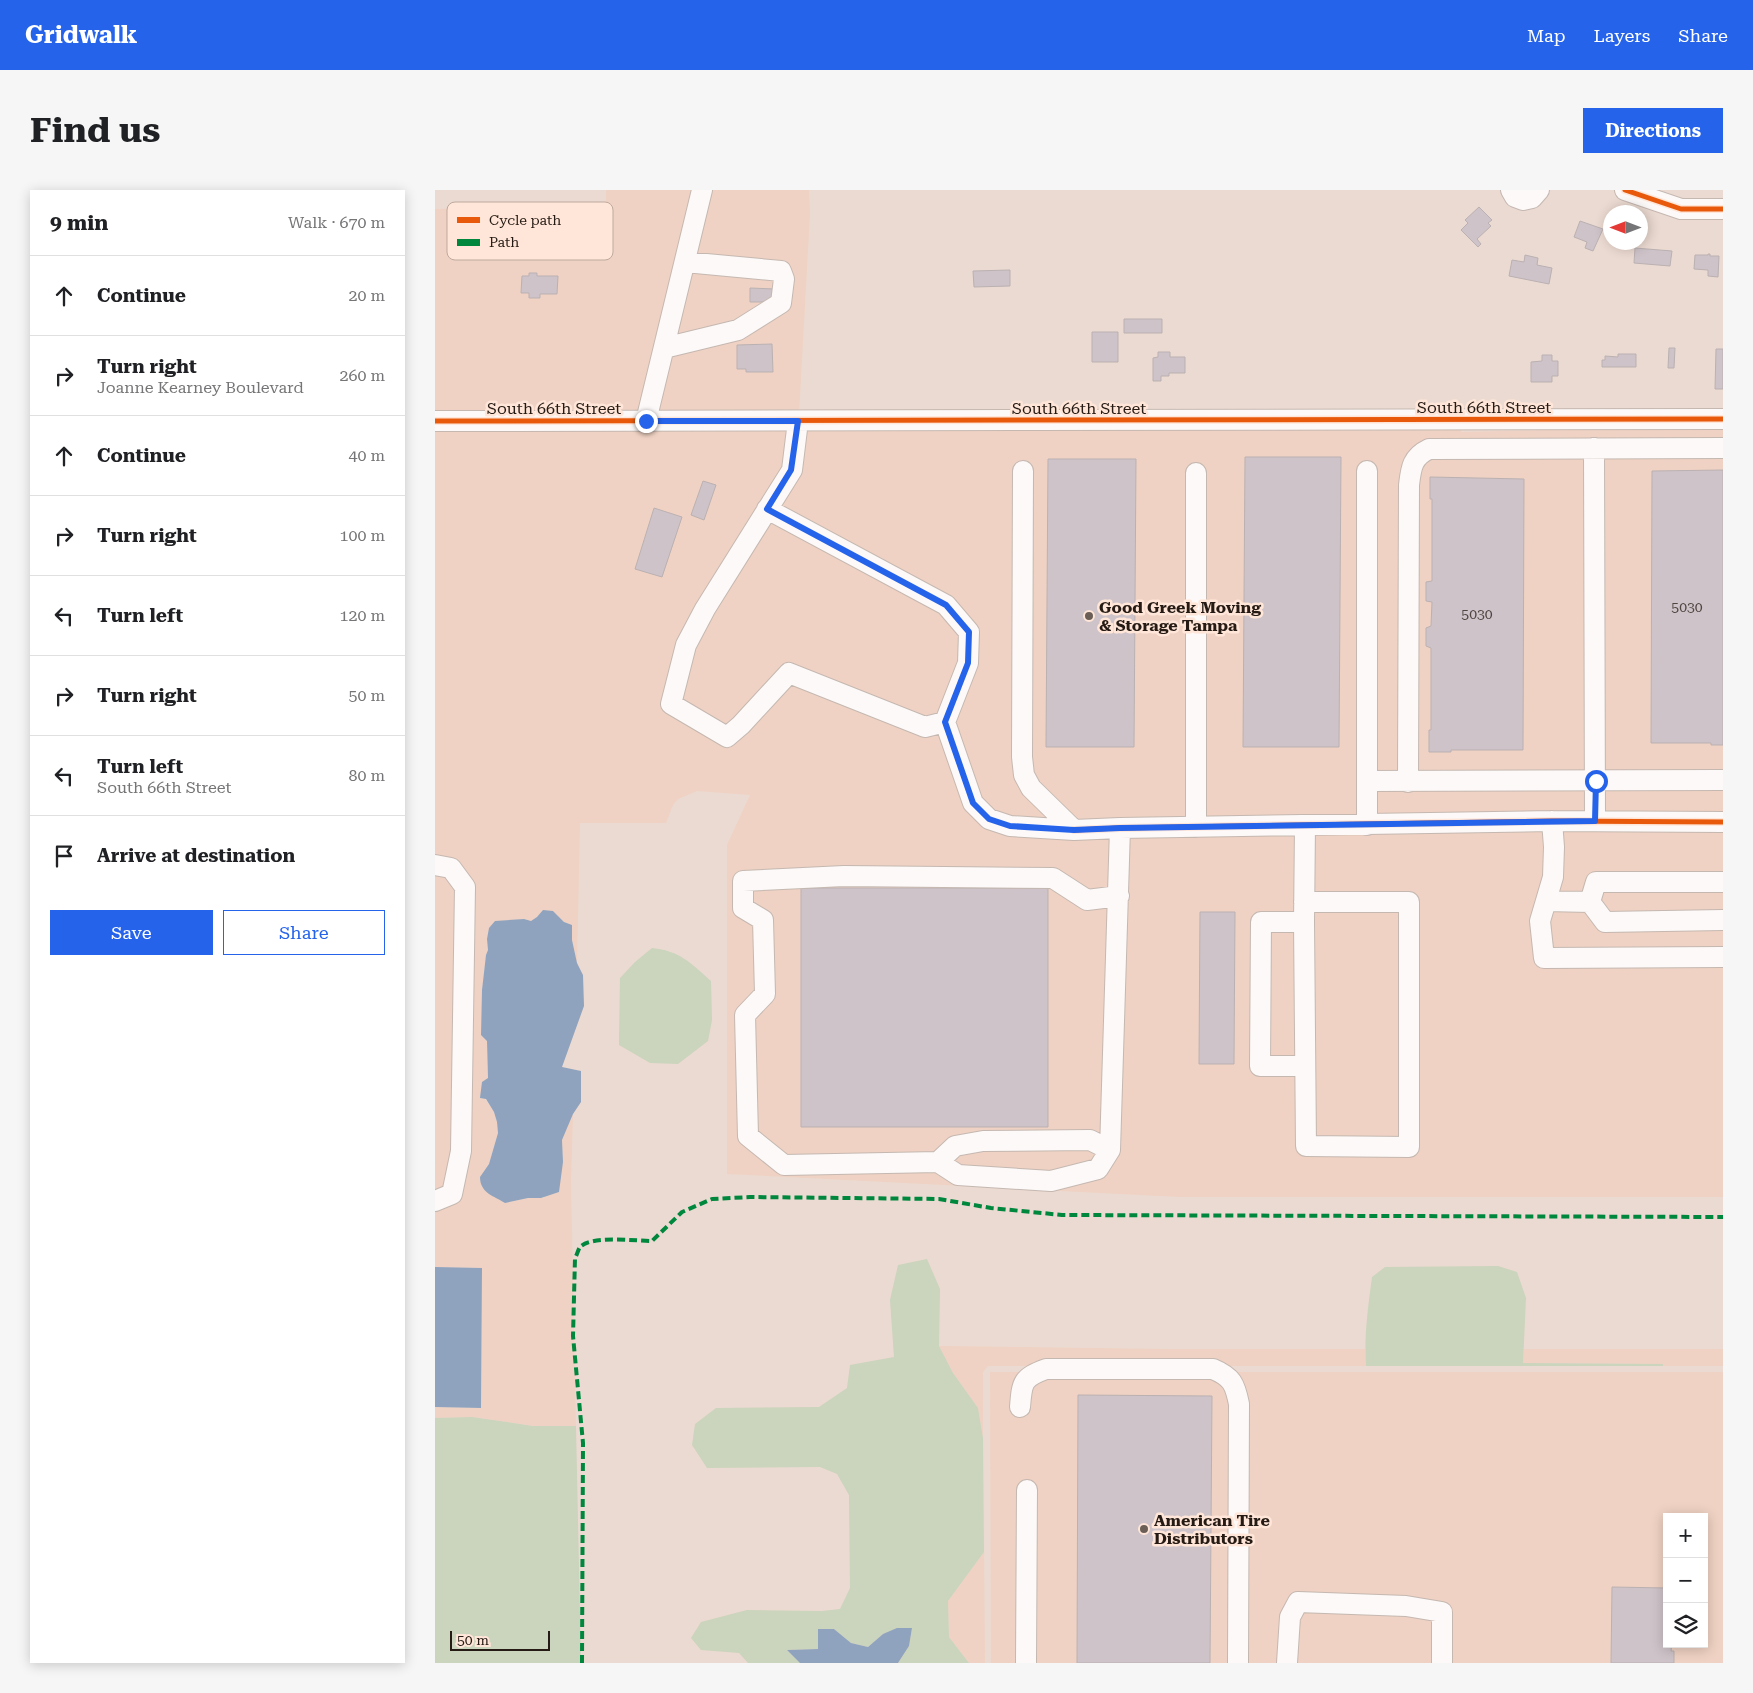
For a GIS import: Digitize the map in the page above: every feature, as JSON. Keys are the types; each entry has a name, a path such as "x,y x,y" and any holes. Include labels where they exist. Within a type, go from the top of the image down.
{"street":[{"path":"646,421 702,190"},
{"path":"1511,190 1515,196 1523,200 1532,198 1539,190"},
{"path":"1625,190 1681,209 1723,209"},
{"path":"664,348 738,330 781,303 784,279 781,271 685,262"},
{"name":"South 66th Street","path":"435,421 1723,419"},
{"path":"798,421 791,470 705,608 686,646 671,704 727,737 741,725 789,673 925,728 945,722"},
{"path":"1594,448 1595,821"},
{"path":"1408,782 1409,485 1411,468 1419,454 1429,449 1723,448"},
{"path":"1023,471 1022,757 1024,775 1031,788 1074,830"},
{"path":"1367,471 1367,825"},
{"path":"1196,473 1196,827"},
{"path":"767,509 946,605 969,632 968,663 945,722 973,803 989,819 1010,826 1074,830 1552,821 1723,822"},
{"path":"1367,781 1723,780"},
{"path":"1552,821 1554,847 1553,877 1540,921 1544,958 1723,957"},
{"path":"1304,902 1409,902 1409,1147 1306,1146 1304,922 1304,902 1305,826"},
{"path":"1119,896 1087,900 1053,878 844,876 743,881 743,908 763,920 765,994 745,1015 748,1136 784,1165 938,1162 958,1175 1051,1181 1098,1169 1110,1150 1119,896 1120,828"},
{"path":"435,865 451,868 465,887 461,1151 452,1194 435,1202"},
{"path":"1590,902 1596,882 1723,882"},
{"path":"1546,901 1590,902"},
{"path":"1590,902 1605,922 1723,920"},
{"path":"1304,922 1261,922 1260,1066 1305,1066"},
{"path":"938,1162 955,1146 983,1141 1089,1140 1110,1150"},
{"path":"1020,1407 1022,1386 1031,1375 1046,1369 1213,1369 1230,1378 1236,1388 1239,1404 1238,1663"},
{"path":"1026,1663 1027,1490"},
{"path":"1287,1663 1290,1616 1298,1602 1406,1606 1442,1612 1442,1663"}],"shaded area":[{"path":"606,190 809,190 810,214 799,414 435,414 435,209 447,209 447,260 613,260 613,202 606,202"},
{"path":"1460,426 1461,432 1723,426 1723,815 1121,835 1723,829 1723,1197 1181,1197 727,1174 727,845 750,795 697,791 678,799 673,805 666,823 580,823 577,963 572,940 572,925 564,922 553,911 543,911 531,921 524,919 512,920 487,939 488,950 482,990 487,1041 488,1078 480,1098 485,1099 494,1112 498,1133 489,1164 483,1172 505,1203 528,1198 544,1198 563,1162 562,1140 573,1114 571,1182 576,1426 534,1426 472,1417 435,1418 435,1407 481,1408 482,1268 435,1267 435,428"},
{"path":"939,1346 1365,1349 1366,1366 988,1366 983,1372 983,1438 978,1408 953,1373"},
{"path":"1524,1349 1723,1349 1723,1366 1523,1363"},
{"path":"990,1372 1723,1372 1723,1663 991,1663"},
{"path":"984,1545 985,1663 969,1663 949,1637 948,1601 984,1552"}],"green space":[{"path":"652,948 678,955 691,963 711,981 712,1020 708,1041 678,1064 650,1063 619,1045 620,978"},
{"path":"927,1259 940,1289 939,1346 953,1373 978,1408 983,1438 984,1552 948,1601 949,1637 969,1663 898,1663 909,1646 912,1628 883,1634 868,1647 851,1643 834,1629 818,1629 818,1649 787,1650 800,1663 748,1663 739,1653 701,1650 691,1638 701,1622 747,1610 822,1611 840,1609 850,1588 849,1495 837,1474 820,1467 707,1468 692,1445 695,1424 716,1408 819,1407 847,1388 850,1365 894,1357 890,1300 898,1265"},
{"path":"1498,1266 1517,1272 1526,1298 1523,1363 1663,1364 1663,1366 1366,1366 1366,1333 1372,1277 1385,1267"},
{"path":"472,1417 533,1426 576,1426 581,1663 435,1663 435,1418"}],"water":[{"path":"543,910 553,911 564,922 572,925 572,940 577,963 583,975 584,1006 562,1067 581,1071 581,1102 573,1114 562,1140 563,1162 559,1192 541,1198 528,1198 505,1203 492,1196 482,1187 480,1177 489,1164 498,1133 494,1112 486,1099 480,1098 482,1082 488,1078 487,1041 481,1035 482,990 488,950 487,939 489,928 495,921 524,919 531,921"},
{"path":"435,1267 482,1268 481,1408 435,1407"},
{"path":"897,1628 912,1628 909,1646 898,1663 800,1663 787,1650 818,1649 818,1629 834,1629 851,1643 868,1647 883,1634"}],"building":[{"path":"1479,207 1492,220 1488,223 1491,226 1477,239 1481,244 1478,247 1461,230 1468,223 1465,220"},
{"path":"1580,221 1603,229 1593,251 1585,248 1587,242 1574,237"},
{"path":"1635,250 1672,251 1670,266 1634,263"},
{"path":"1708,254 1710,256 1719,256 1718,277 1708,276 1708,270 1694,269 1695,255"},
{"path":"1525,255 1538,258 1537,265 1552,268 1549,284 1509,276 1512,260 1524,262"},
{"path":"1010,270 1010,286 974,287 973,271"},
{"path":"529,273 537,273 537,276 558,276 557,294 540,294 540,298 529,298 529,293 521,293 522,276 529,276"},
{"path":"750,288 775,289 775,302 750,302"},
{"path":"1124,319 1162,319 1162,333 1124,333"},
{"path":"1092,332 1118,332 1118,362 1092,362"},
{"path":"772,344 773,372 746,372 746,369 737,369 737,345"},
{"path":"1669,348 1675,348 1674,368 1668,368"},
{"path":"1716,349 1723,349 1723,389 1715,389"},
{"path":"1158,352 1170,352 1170,357 1185,357 1185,373 1169,373 1169,376 1161,376 1161,381 1153,381 1153,358 1158,357"},
{"path":"1618,354 1636,354 1636,367 1602,367 1602,360 1605,360 1605,356 1618,357"},
{"path":"1542,355 1552,355 1552,361 1558,361 1558,376 1552,376 1552,382 1531,382 1531,362 1542,361"},
{"path":"1245,457 1341,457 1339,747 1243,747"},
{"path":"1048,459 1136,459 1134,747 1046,747"},
{"path":"1723,470 1723,745 1711,745 1711,743 1651,743 1652,471"},
{"path":"1430,477 1524,479 1523,750 1451,750 1451,752 1429,752 1429,730 1431,730 1431,648 1426,646 1426,628 1431,626 1432,602 1426,601 1426,582 1432,581 1432,499 1430,499"},
{"path":"703,481 716,485 704,520 691,515"},
{"path":"654,508 682,517 662,577 635,569"},
{"path":"801,888 1048,888 1048,1127 801,1127"},
{"path":"1200,912 1235,912 1234,1064 1199,1064"},
{"name":"American Tire Distributors","path":"1078,1395 1212,1396 1210,1663 1077,1663"},
{"path":"1612,1587 1663,1588 1663,1648 1671,1648 1671,1651 1674,1651 1674,1663 1611,1663"}],"marked path":[{"path":"582,1663 583,1443 573,1336 575,1258 580,1247 586,1243 604,1240 652,1241 682,1212 712,1199 750,1197 939,1199 991,1208 1062,1215 1723,1217"}],"cycle path":[{"path":"1625,190 1681,209 1723,209"},
{"path":"435,421 1723,419"},
{"path":"1074,830 1552,821 1723,822"}],"place":[{"name":"Good Greek Moving & Storage Tampa","path":"1089,616"},
{"name":"American Tire Distributors","path":"1144,1529"}],"route":[{"path":"646,421 798,421 791,470 767,509 946,605 969,632 968,663 945,722 973,803 989,819 1010,826 1074,830 1595,821 1596,781"}]}
